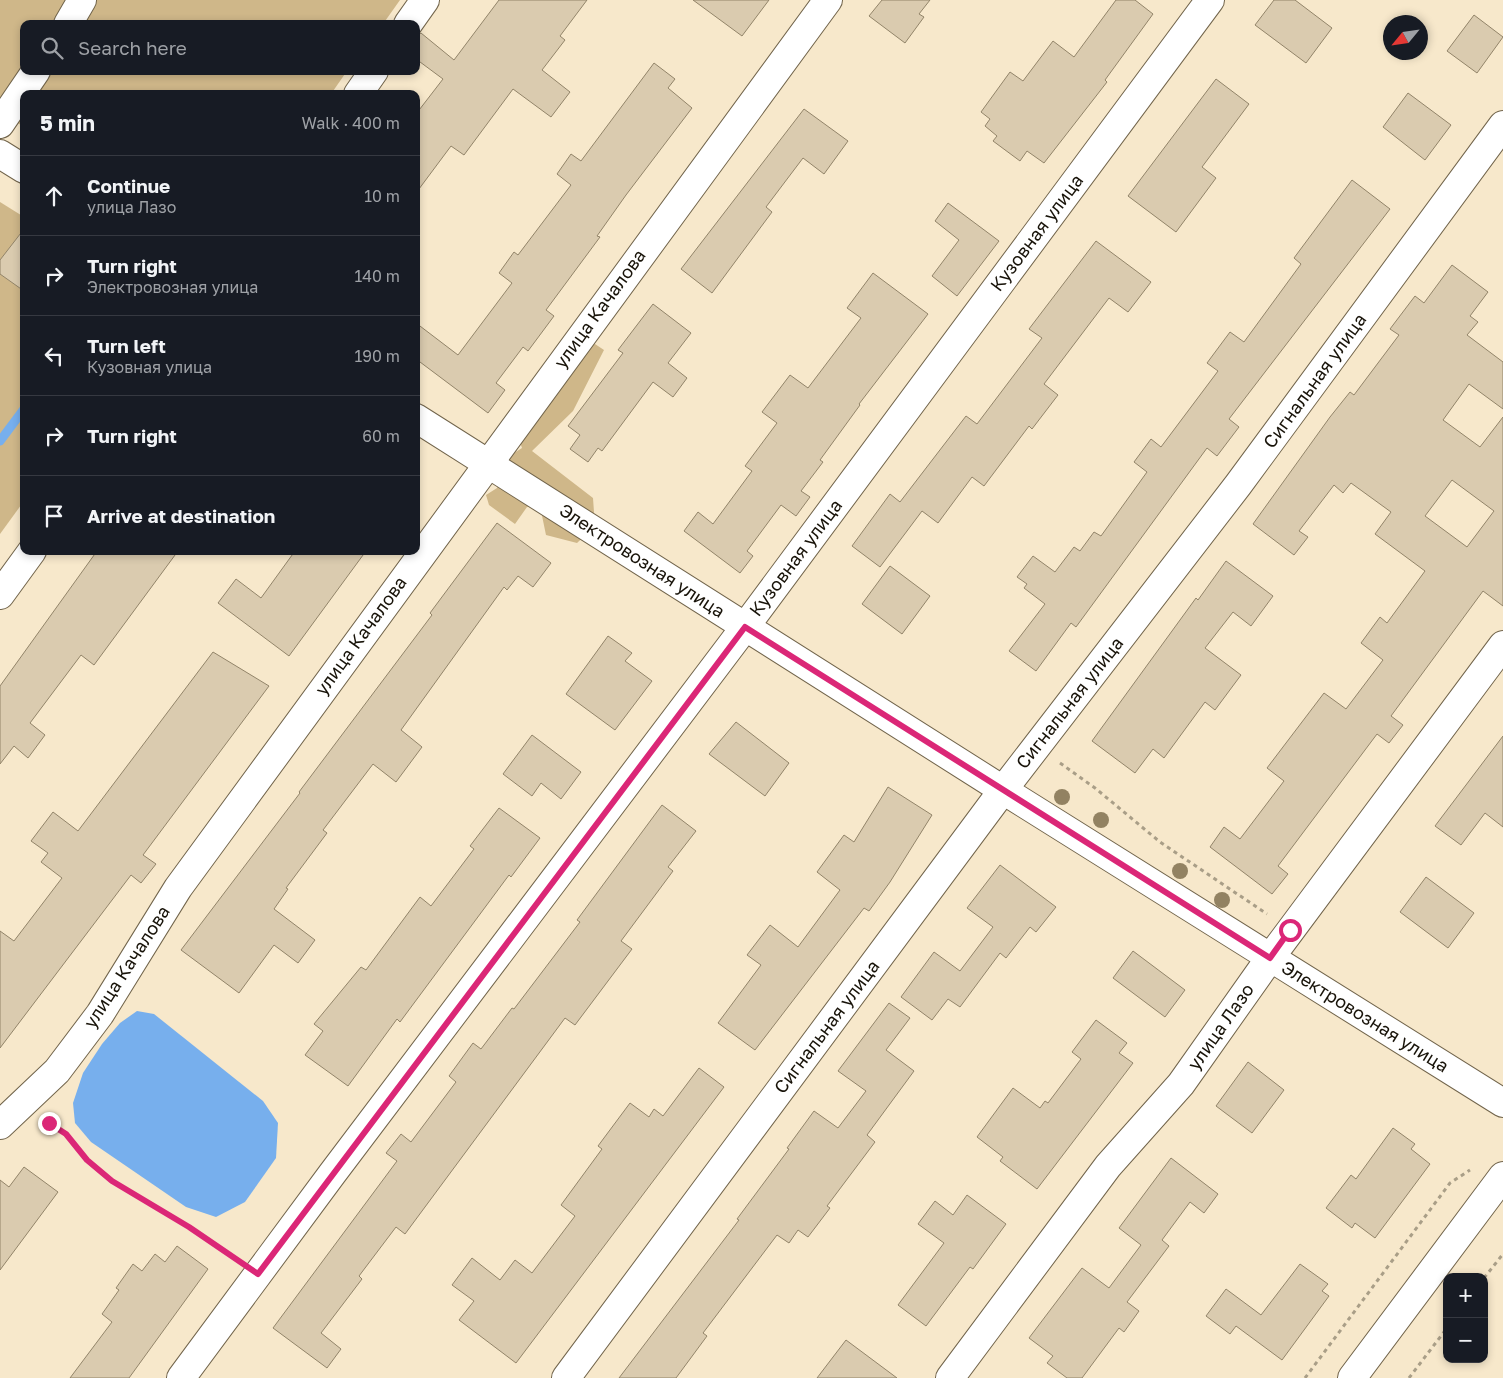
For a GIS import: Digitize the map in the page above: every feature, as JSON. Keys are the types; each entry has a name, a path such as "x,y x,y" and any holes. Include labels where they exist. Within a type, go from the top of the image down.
{"street":[{"path":"70,20 82,0"},
{"path":"411,20 425,0"},
{"name":"улица Качалова","path":"3,1121 57,1071 100,1014 178,888 487,463 828,0"},
{"name":"Кузовная улица","path":"181,1378 745,627 1210,0"},
{"path":"23,90 33,75"},
{"path":"361,90 371,75"},
{"path":"0,124 20,95"},
{"name":"Сигнальная улица","path":"566,1378 1036,746 1238,485 1503,125"},
{"path":"0,154 20,166"},
{"name":"Электровозная улица","path":"420,421 1003,790 1503,1103"},
{"path":"0,594 29,555"},
{"name":"улица Лазо","path":"950,1378 1108,1166 1181,1084 1290,930 1503,645"},
{"path":"1352,1378 1503,1176"}],"path":[{"path":"1036,746 1095,788 1160,842 1290,930"},
{"path":"3,1121 49,1123 66,1134 87,1160 112,1181 189,1227 258,1274"},
{"path":"1305,1378 1450,1183 1473,1169"},
{"path":"1488,1273 1503,1254"},
{"path":"1409,1378 1443,1333"}],"shaded area":[{"path":"0,0 400,0 386,20 20,20 20,75 344,75 334,90 20,90 20,124 0,112"},
{"path":"0,202 20,214 20,506 0,534"},
{"path":"595,344 604,350 573,411 532,451 593,498 595,526 577,543 546,535 540,506 527,507 515,524 489,505 486,495 497,488 503,460 522,448 513,422 584,347"}],"water":[{"path":"137,1011 154,1014 263,1101 278,1123 276,1158 245,1202 216,1217 186,1207 91,1142 75,1123 73,1103 83,1073 102,1044 120,1023"}],"building":[{"path":"499,0 587,0 560,36 565,40 542,70 570,92 551,117 513,89 464,155 451,146 420,188 420,109 443,79 420,62 420,34 454,60"},
{"path":"693,0 769,0 742,36"},
{"path":"882,0 930,0 919,14 924,17 905,43 869,16"},
{"path":"1116,0 1135,0 1153,14 1105,80 1107,82 1044,163 1027,151 1020,161 993,141 997,136 985,126 990,119 981,112 1010,72 1023,81 1053,41 1074,57"},
{"path":"1274,0 1295,0 1332,28 1306,63 1255,25"},
{"path":"1474,15 1503,37 1477,73 1447,51"},
{"path":"654,63 675,79 668,88 692,108 626,195 597,236 600,237 546,310 554,316 528,351 523,347 496,383 505,390 488,413 420,362 420,326 458,355 512,283 499,273 514,252 518,255 571,185 557,174 571,154 581,161"},
{"path":"1216,79 1249,104 1202,167 1216,178 1176,232 1128,196"},
{"path":"1408,93 1451,125 1425,160 1383,127"},
{"path":"804,109 848,141 824,174 803,158 766,207 772,212 712,293 681,269"},
{"path":"1352,180 1390,209 1229,419 1239,427 1217,456 1207,448 1076,627 1071,623 1036,671 1009,651 1045,604 1024,588 1027,584 1017,577 1033,556 1055,572 1074,547 1080,551 1094,532 1101,536 1147,472 1134,462 1151,439 1161,447 1218,371 1207,363 1230,332 1244,342 1301,264 1294,258"},
{"path":"948,203 999,241 957,296 932,276 959,240 935,221"},
{"path":"20,234 20,288 0,274 0,260"},
{"path":"1096,241 1151,282 1128,312 1109,298 1044,384 1058,395 1032,429 1029,426 984,486 972,477 938,523 922,511 880,567 852,546 890,494 900,502 966,416 977,424 1042,338 1029,329"},
{"path":"1452,265 1488,292 1470,316 1478,322 1467,335 1503,362 1503,409 1469,384 1443,420 1480,447 1503,417 1503,606 1483,591 1391,716 1403,725 1389,743 1377,734 1278,866 1288,874 1272,894 1210,847 1224,827 1240,839 1284,781 1267,768 1324,693 1346,709 1383,660 1361,643 1380,617 1387,623 1425,571 1375,534 1391,512 1351,483 1343,493 1334,485 1299,531 1308,537 1294,555 1253,524 1330,417 1350,392 1354,395 1399,335 1390,329 1415,296 1424,303","holes":["1452,480 1494,511 1467,547 1425,516"]},
{"path":"873,273 928,314 859,404 820,460 823,462 801,491 810,497 796,516 781,505 747,551 753,556 740,573 684,531 698,512 713,524 752,471 745,466 777,423 762,412 790,375 808,388 861,318 847,308"},
{"path":"653,304 691,333 668,363 687,378 673,397 653,382 602,451 598,448 588,462 570,449 580,435 568,426 623,353 618,350"},
{"path":"497,523 551,563 533,587 518,576 507,590 504,587 401,730 422,747 396,782 373,764 323,830 327,833 286,888 288,889 274,909 315,940 298,963 274,945 239,993 181,950 432,615 430,613"},
{"path":"94,555 175,555 94,665 81,655 30,723 45,735 28,758 14,746 0,764 0,686"},
{"path":"292,555 363,555 289,656 218,603 236,579 261,598"},
{"path":"1226,561 1273,596 1251,626 1233,612 1205,648 1241,675 1215,710 1205,702 1164,758 1153,749 1135,773 1092,741 1196,598 1198,600"},
{"path":"890,566 930,596 902,634 862,604"},
{"path":"608,636 632,653 625,661 652,681 615,730 566,694"},
{"path":"213,652 269,686 143,855 156,864 141,883 131,875 0,1048 0,931 14,941 62,878 41,862 48,853 31,841 53,812 78,831"},
{"path":"736,722 789,763 765,796 709,754"},
{"path":"532,735 581,772 561,799 541,783 532,796 503,774"},
{"path":"1503,736 1503,827 1485,813 1461,845 1435,826"},
{"path":"888,787 932,815 890,882 869,911 864,908 755,1050 718,1023 761,965 747,955 770,925 798,947 840,890 817,872 844,835 854,842"},
{"path":"662,805 696,831 668,867 673,871 621,941 632,949 575,1025 565,1018 405,1234 396,1227 359,1276 362,1279 321,1333 341,1349 327,1368 273,1328 397,1161 386,1153 401,1134 411,1142 456,1082 449,1076 473,1043 481,1049 512,1008 514,1009 580,922 577,920"},
{"path":"499,808 540,838 511,877 509,875 400,1022 397,1019 348,1086 305,1055 323,1031 314,1024 361,967 366,970 420,897 431,906 474,849 470,846"},
{"path":"1000,865 1056,907 1036,932 1030,927 1006,958 1000,953 960,1007 948,999 932,1020 901,997 934,952 960,971 993,927 967,908"},
{"path":"1426,877 1474,913 1448,948 1400,912"},
{"path":"1133,951 1185,990 1165,1017 1113,978"},
{"path":"889,1003 910,1018 886,1050 914,1071 867,1135 875,1142 827,1206 830,1208 808,1237 798,1230 789,1243 777,1235 703,1333 707,1336 676,1378 619,1378 739,1220 737,1219 789,1149 787,1148 814,1111 838,1128 866,1091 838,1071"},
{"path":"1096,1020 1127,1043 1119,1053 1133,1063 1037,1189 1000,1161 1003,1157 977,1137 1013,1088 1040,1108 1045,1101 1048,1103 1081,1059 1072,1052"},
{"path":"1248,1062 1284,1090 1252,1133 1216,1106"},
{"path":"699,1068 724,1087 516,1363 459,1320 474,1301 452,1285 472,1258 500,1280 515,1260 532,1273 575,1216 561,1205 602,1149 598,1146 630,1103 649,1117 654,1109 663,1116"},
{"path":"1393,1128 1415,1144 1411,1149 1430,1164 1375,1238 1355,1223 1352,1228 1326,1208 1351,1175 1356,1179"},
{"path":"1171,1158 1218,1194 1204,1213 1190,1202 1162,1240 1169,1246 1127,1302 1139,1311 1124,1332 1119,1328 1082,1378 1067,1378 1047,1363 1053,1356 1029,1338 1082,1268 1109,1288 1141,1245 1119,1228"},
{"path":"24,1167 58,1192 0,1270 0,1180 9,1187"},
{"path":"967,1195 1006,1224 973,1269 970,1267 926,1326 898,1305 944,1243 918,1224 935,1201 953,1215"},
{"path":"177,1246 208,1269 129,1378 70,1378 112,1322 102,1314 119,1290 116,1288 133,1264 142,1271 155,1254 165,1262"},
{"path":"1300,1264 1328,1284 1322,1291 1329,1296 1282,1360 1236,1326 1230,1334 1206,1316 1226,1289 1261,1315"},
{"path":"846,1340 897,1378 817,1378"}],"waterway":[{"path":"0,441 20,414"}],"route":[{"path":"49,1123 66,1134 87,1160 112,1181 189,1227 258,1274 745,627 1270,958 1290,930"}]}
